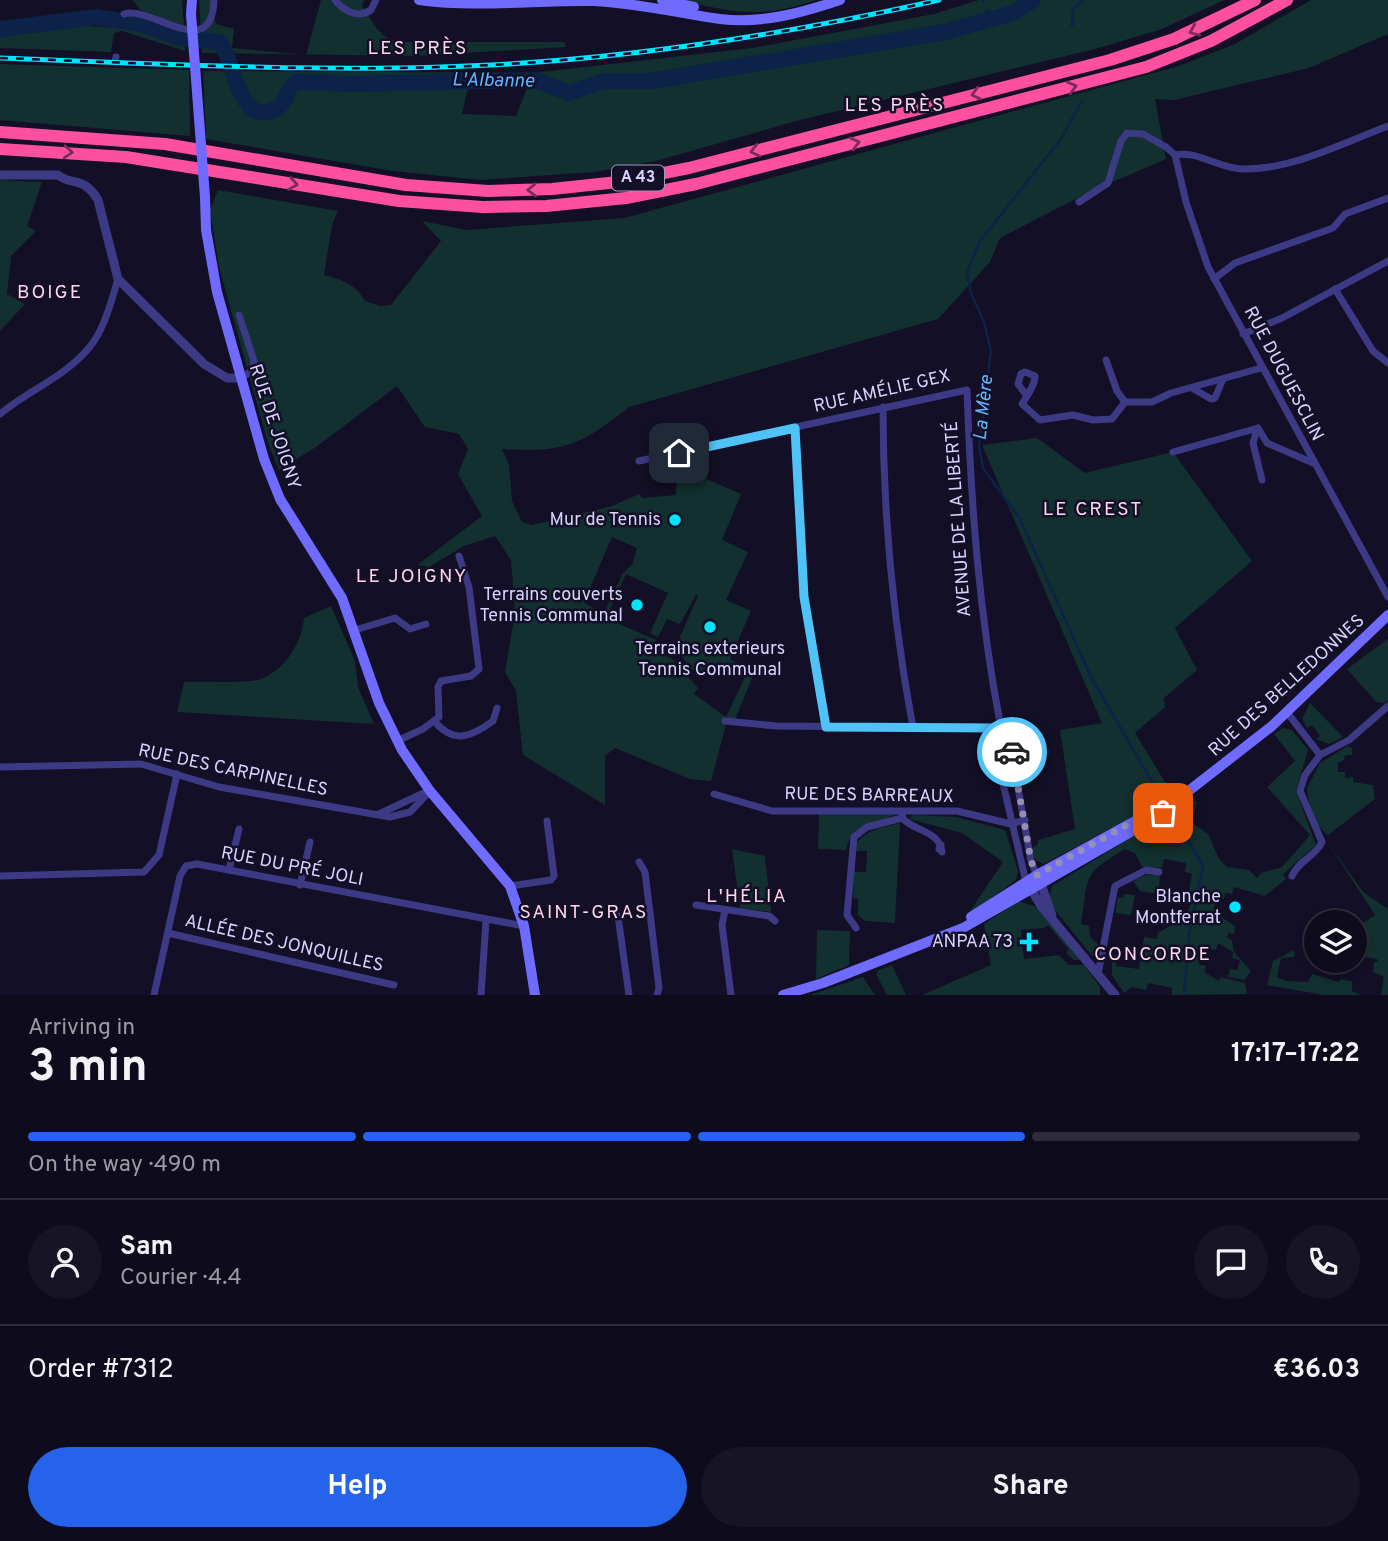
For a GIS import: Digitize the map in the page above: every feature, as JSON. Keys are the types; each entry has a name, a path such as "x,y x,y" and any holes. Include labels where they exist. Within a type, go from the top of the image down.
{"highway":[{"name":"A 43","path":"0,132 165,144 378,181 455,190 520,191 585,186 688,168 1110,60 1203,27 1255,0"},
{"name":"A 43","path":"0,149 126,157 448,206 513,208 583,203 696,184 1123,74 1211,41 1287,0"}],"main road":[{"name":"RUE DE JOIGNY","path":"191,0 211,269 264,459 280,499 342,598 379,703 397,741 430,791 510,886 524,926 536,995"},
{"path":"419,0 453,3 592,1 651,6 722,19 795,15 840,0"},
{"path":"662,0 753,19"},
{"name":"RUE DES BELLEDONNES","path":"783,995 823,983 956,929 1028,886 1150,821 1247,747 1388,615"}],"street":[{"path":"124,13 131,11 168,25 198,30 209,24 214,14 214,0"},
{"path":"335,0 345,10 360,15 371,10 376,0"},
{"path":"1079,202 1108,183 1127,133 1143,134 1166,146 1175,155 1187,153 1230,168 1265,167 1303,158 1388,126"},
{"name":"RUE DUGUESCLIN","path":"1175,155 1189,212 1214,279 1388,597"},
{"path":"0,175 58,175 64,180 81,181 91,188 98,200 100,219 118,269 118,279 97,337 88,349 45,384 0,414"},
{"path":"1214,279 1235,262 1333,228 1345,214 1388,198"},
{"path":"1243,334 1282,318 1388,261"},
{"path":"118,279 204,363 228,378 241,378 254,368 239,315"},
{"path":"1335,289 1373,351 1388,363"},
{"path":"1106,360 1117,391 1125,402"},
{"path":"1125,402 1152,402 1261,368"},
{"path":"1192,388 1204,396 1215,398 1223,379"},
{"name":"RUE AMÉLIE GEX","path":"639,461 967,390"},
{"name":"AVENUE DE LA LIBERTÉ","path":"967,390 974,553 984,634 1001,728 1009,737 1031,861 1040,880"},
{"path":"1027,396 1022,404 1040,420 1073,415 1093,420 1112,419 1125,402"},
{"path":"883,407 883,487 888,571 913,728"},
{"path":"795,428 804,597 826,727"},
{"path":"1258,428 1267,443 1313,463"},
{"path":"1173,452 1258,428"},
{"path":"1258,428 1253,443 1262,480"},
{"path":"397,741 435,722 439,717 438,687 441,681 471,676 479,669 469,587 459,556"},
{"path":"355,630 395,618 410,629 426,624"},
{"path":"1292,876 1297,865 1318,850 1322,842 1300,791 1305,775 1320,755 1349,740 1388,706"},
{"path":"435,722 448,735 458,737 493,721 497,708"},
{"path":"1286,711 1320,755"},
{"path":"725,721 826,727 1001,728"},
{"name":"AVENUE DE LA LIBERTÉ","path":"1001,728 995,735 994,746 1028,886"},
{"name":"RUE DES CARPINELLES","path":"0,767 141,765 219,787 375,815 430,791"},
{"path":"0,876 144,872 159,855 177,774"},
{"name":"RUE DES BARREAUX","path":"714,794 772,811 902,815 957,811 1011,824 1025,820"},
{"path":"856,928 847,915 851,842 857,833 902,815 937,838 941,845"},
{"path":"510,886 551,880 554,876 547,821"},
{"path":"229,870 239,829"},
{"path":"300,885 310,842"},
{"path":"639,862 645,872 659,988 657,995"},
{"name":"RUE DU PRÉ JOLI","path":"154,995 180,876 186,866 197,864 486,921 524,926"},
{"path":"1098,974 1115,886 1146,870 1159,872"},
{"path":"1040,880 1052,916"},
{"path":"1028,886 1115,995"},
{"path":"696,905 769,916 775,921"},
{"path":"725,910 722,925 731,995"},
{"path":"618,916 629,995"},
{"path":"481,995 486,921"},
{"name":"ALLÉE DES JONQUILLES","path":"168,933 394,985"}],"green space":[{"path":"133,0 182,0 184,26 140,10"},
{"path":"199,0 211,0 216,24 234,29 232,48 299,54 202,53"},
{"path":"321,0 364,0 362,6 376,28 390,40 397,42 564,42 566,47 414,56 306,54"},
{"path":"679,0 817,0 779,10 748,12"},
{"path":"979,0 1224,0 1162,29 1095,49 796,121 656,161 595,172 481,180 393,171 206,139 203,71 532,73 752,48 934,14","holes":["528,86 516,116 462,114 468,88"]},
{"path":"1311,0 1388,0 1388,34 1309,68 1174,100 1155,99 1166,159 1087,193 1000,238 990,262 938,319 629,407 598,430 571,444 541,449 502,449 509,464 512,501 522,522 532,525 612,506 639,494 642,498 676,495 677,466 741,494 722,540 748,552 726,600 751,611 730,659 755,671 734,722 727,721 711,781 690,779 615,748 605,756 605,805 523,755 516,691 505,672 515,613 511,560 495,536 464,546 429,567 417,565 482,516 458,474 468,449 459,434 425,427 397,386 316,447 279,470 268,443 219,267 210,210 218,190 338,211 332,225 324,275 353,287 365,301 380,306 391,305 441,241 422,221 467,230 624,218 1179,66 1235,44","holes":["612,537 637,548 632,565 623,573 603,615 584,602","626,574 668,593 650,633 658,637 667,619 680,624 696,595 698,596 675,648 699,678 729,669 745,677 726,717 694,694 698,688 672,659 653,650 656,640 606,618"]},
{"path":"113,13 140,16 185,31 185,51 122,31 114,33 111,52 0,48 0,23 111,27"},
{"path":"0,64 189,70 190,136 0,120"},
{"path":"0,180 42,182 27,226 36,231 11,256 7,294 25,304 0,331"},
{"path":"1037,438 1085,473 1173,452 1252,561 1175,628 1197,670 1164,698 1165,707 1135,733 1173,795 1044,864 1035,860 1032,848 1038,844 1038,840 1075,829 1060,730 1102,723 982,445"},
{"path":"331,606 355,661 358,687 374,724 177,712 184,682 246,681 270,675 291,654 300,636 304,618"},
{"path":"1388,639 1388,701 1383,703 1376,702 1347,669"},
{"path":"1310,703 1343,737 1329,744 1316,739 1320,736 1312,725 1307,728 1302,719"},
{"path":"1283,728 1292,730 1308,750 1296,791 1316,845 1283,874 1286,879 1265,896 1234,887 1232,894 1225,893 1224,899 1216,898 1214,909 1221,911 1220,916 1235,926 1234,934 1228,933 1227,938 1232,940 1234,952 1251,971 1244,980 1225,976 1229,975 1230,969 1237,970 1240,960 1232,958 1233,952 1218,943 1216,950 1209,949 1208,956 1201,955 1199,964 1206,966 1204,972 1219,981 1220,977 1245,983 1247,994 1172,995 1172,988 1148,983 1146,990 1132,987 1124,993 1112,975 1112,954 1117,955 1116,966 1139,969 1144,937 1157,939 1158,933 1179,921 1183,913 1187,914 1194,896 1188,895 1192,874 1185,872 1186,863 1164,859 1162,868 1142,867 1135,853 1125,849 1094,872 1087,886 1081,924 1089,926 1090,937 1100,946 1098,957 1092,956 1051,905 1049,897 1052,886 1192,800 1197,801 1192,823 1208,834 1219,859 1227,867 1249,870 1257,878 1261,873 1282,867 1310,835 1267,787 1295,761 1274,734"},
{"path":"1348,746 1352,748 1352,755 1345,755 1344,760 1338,763 1338,772 1345,772 1345,778 1353,777 1353,782 1373,785 1375,799 1328,835 1313,814 1307,788 1320,763"},
{"path":"819,814 897,814 859,829 853,834 846,850 818,849"},
{"path":"913,815 956,817 1005,830 1018,871 1016,880 966,917 1003,862 962,833 910,819"},
{"path":"900,823 895,923 865,921 858,915 858,899 853,898 854,872 866,872 867,851 853,851 866,834"},
{"path":"1328,843 1364,893 1388,909 1388,995 1381,995 1384,977 1373,972 1377,959 1367,957 1367,921 1375,915"},
{"path":"732,849 765,856 771,912 740,908"},
{"path":"1148,874 1160,876 1159,887 1165,888 1164,895 1140,891 1133,881"},
{"path":"1124,894 1135,895 1131,915 1115,913 1118,897 1123,898"},
{"path":"1018,901 1037,907 1080,960 1074,960 1066,953 1069,950 1048,925 1044,928 1021,930 1024,959 1059,955 1069,965 1084,965 1100,987 1100,995 922,995 991,965 984,924"},
{"path":"817,930 850,931 849,965 816,979"},
{"path":"1295,952 1294,957 1281,958 1277,977 1286,981 1308,982 1312,974 1339,982 1340,979 1352,981 1352,991 1361,995 1324,995 1267,985 1273,961"},
{"path":"892,965 906,995 887,995 877,976 877,971"},
{"path":"863,977 875,995 810,995"}],"waterway":[{"name":"L'Albanne","path":"0,29 96,17 141,24 180,38 219,42 245,101 253,110 264,112 281,105 296,82 353,84 535,80 569,93 604,81 651,81 945,32 1013,13 1033,0"},
{"path":"1072,26 1073,9 1083,0"},
{"path":"987,10 990,19"},
{"name":"La Mère","path":"1082,101 1061,139 980,241 967,272 971,293 984,322 991,351 979,446 983,468 1020,519 1091,677 1159,794"},
{"name":"La Mère","path":"1174,816 1203,866 1189,934 1184,995"}],"railway":[{"path":"0,58 318,68 509,64 617,55 725,41 939,0"}],"way so far":[{"path":"1012,752 1031,861 1037,875 1163,805 1171,804 1163,813"}],"place":[{"name":"Mur de Tennis","path":"675,520"},
{"name":"Terrains couverts Tennis Communal","path":"637,605"},
{"name":"Terrains exterieurs Tennis Communal","path":"710,627"},
{"name":"Blanche Montferrat","path":"1235,907"},
{"name":"ANPAA 73","path":"1029,942"}],"district":[{"name":"LES PRÈS","path":"418,49"},
{"name":"LES PRÈS","path":"895,106"},
{"name":"BOIGE","path":"50,293"},
{"name":"LE CREST","path":"1093,510"},
{"name":"LE JOIGNY","path":"412,577"},
{"name":"L'HÉLIA","path":"747,897"},
{"name":"SAINT-GRAS","path":"584,913"},
{"name":"CONCORDE","path":"1153,955"}],"route":[{"path":"679,453 795,428 804,597 826,727 1001,728 1009,737 1012,752"}]}
